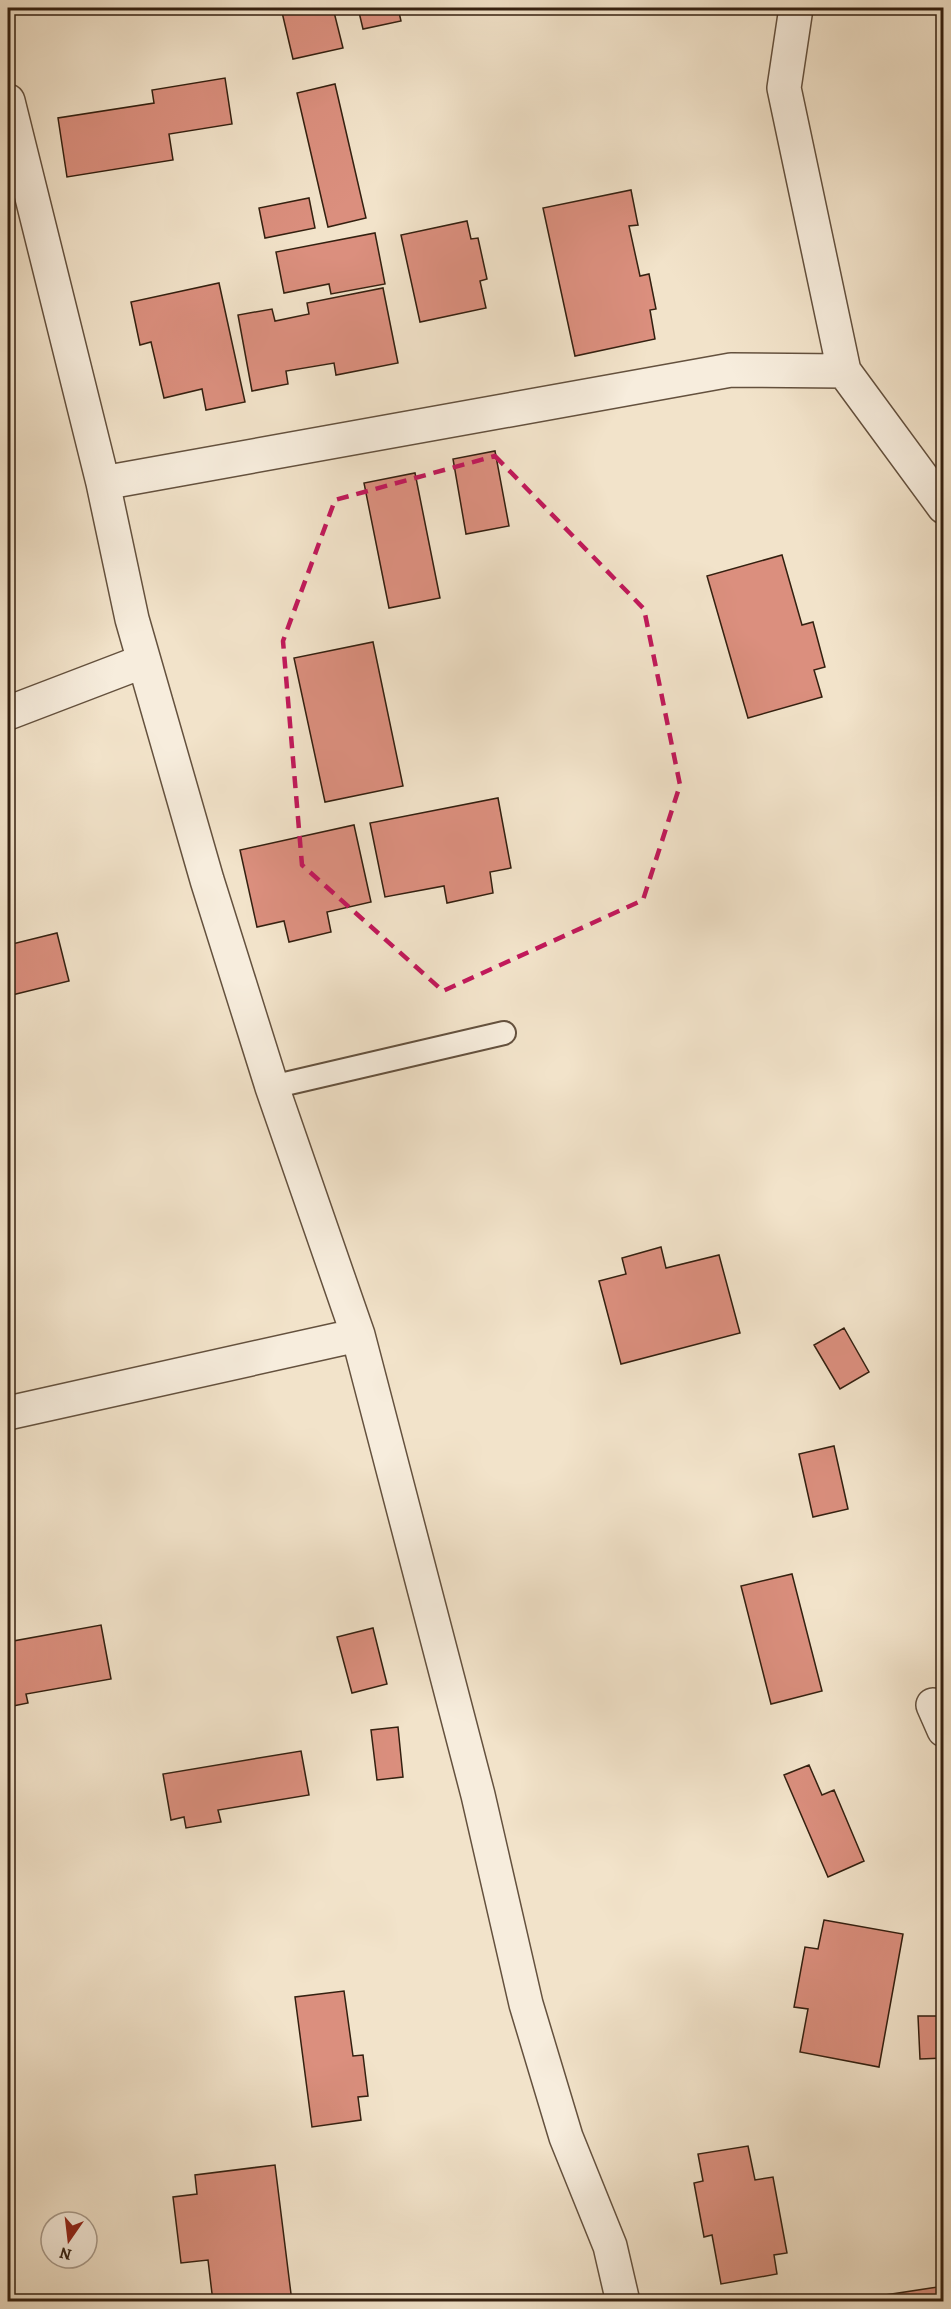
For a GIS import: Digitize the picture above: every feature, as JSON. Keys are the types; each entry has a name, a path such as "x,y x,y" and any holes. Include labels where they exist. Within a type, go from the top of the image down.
{"street":[{"path":"796,8 784,88 844,371 944,507"},
{"path":"8,100 103,483 144,661 207,880 272,1088 358,1335 478,1795 526,2004 567,2137 610,2246 623,2301"},
{"path":"103,483 731,370 844,371"},
{"path":"8,713 144,661"},
{"path":"8,1413 358,1335"}],"lane":[{"path":"272,1088 504,1033"}],"highlighted area":[{"path":"495,456 644,609 680,785 643,900 443,991 302,865 283,641 335,500"}],"building":[{"path":"281,8 333,8 343,48 293,59"},
{"path":"358,8 398,8 401,21 363,29"},
{"path":"225,78 232,124 169,134 173,160 67,177 58,118 154,103 152,90"},
{"path":"335,84 366,218 328,227 297,93"},
{"path":"631,190 638,225 629,226 640,276 649,274 656,309 650,310 655,339 575,356 543,208"},
{"path":"309,198 315,228 265,238 259,208"},
{"path":"467,221 471,239 478,238 487,279 480,281 486,308 420,322 401,235"},
{"path":"375,233 385,284 331,294 329,284 284,293 276,252"},
{"path":"219,283 245,402 206,410 202,389 164,398 151,342 140,345 131,302"},
{"path":"383,288 398,363 336,375 334,363 286,371 288,384 252,391 238,315 272,309 275,321 309,314 307,303"},
{"path":"495,451 509,526 466,534 453,459"},
{"path":"415,473 440,598 389,608 364,483"},
{"path":"782,555 802,625 813,622 825,667 814,670 822,697 748,718 707,576"},
{"path":"373,642 403,786 325,802 294,658"},
{"path":"498,798 511,868 490,872 493,893 447,903 444,886 385,897 370,823"},
{"path":"354,825 371,902 327,912 331,932 289,942 284,921 257,927 240,850"},
{"path":"57,933 69,981 8,996 8,945"},
{"path":"661,1247 666,1268 719,1255 740,1333 621,1364 599,1281 626,1274 622,1258"},
{"path":"844,1328 869,1372 840,1389 814,1345"},
{"path":"834,1446 848,1509 813,1517 799,1454"},
{"path":"792,1574 822,1691 771,1704 741,1586"},
{"path":"101,1625 111,1679 26,1694 28,1703 8,1707 8,1642"},
{"path":"373,1628 387,1684 352,1693 337,1637"},
{"path":"398,1727 403,1777 377,1780 371,1730"},
{"path":"301,1751 309,1795 218,1810 221,1822 186,1828 184,1817 171,1820 163,1774"},
{"path":"809,1765 822,1795 834,1790 864,1861 828,1877 784,1775"},
{"path":"824,1920 903,1934 879,2067 800,2052 808,2009 794,2007 805,1947 818,1949"},
{"path":"344,1991 353,2056 363,2055 368,2096 358,2097 361,2120 312,2127 295,1997"},
{"path":"918,2016 941,2016 944,2058 920,2059"},
{"path":"748,2146 755,2180 773,2177 787,2253 774,2255 777,2274 721,2284 712,2235 704,2237 694,2183 703,2181 698,2154"},
{"path":"275,2165 292,2302 213,2302 208,2260 181,2263 173,2197 197,2194 195,2175"},
{"path":"944,2286 944,2302 880,2302 879,2296"}]}
